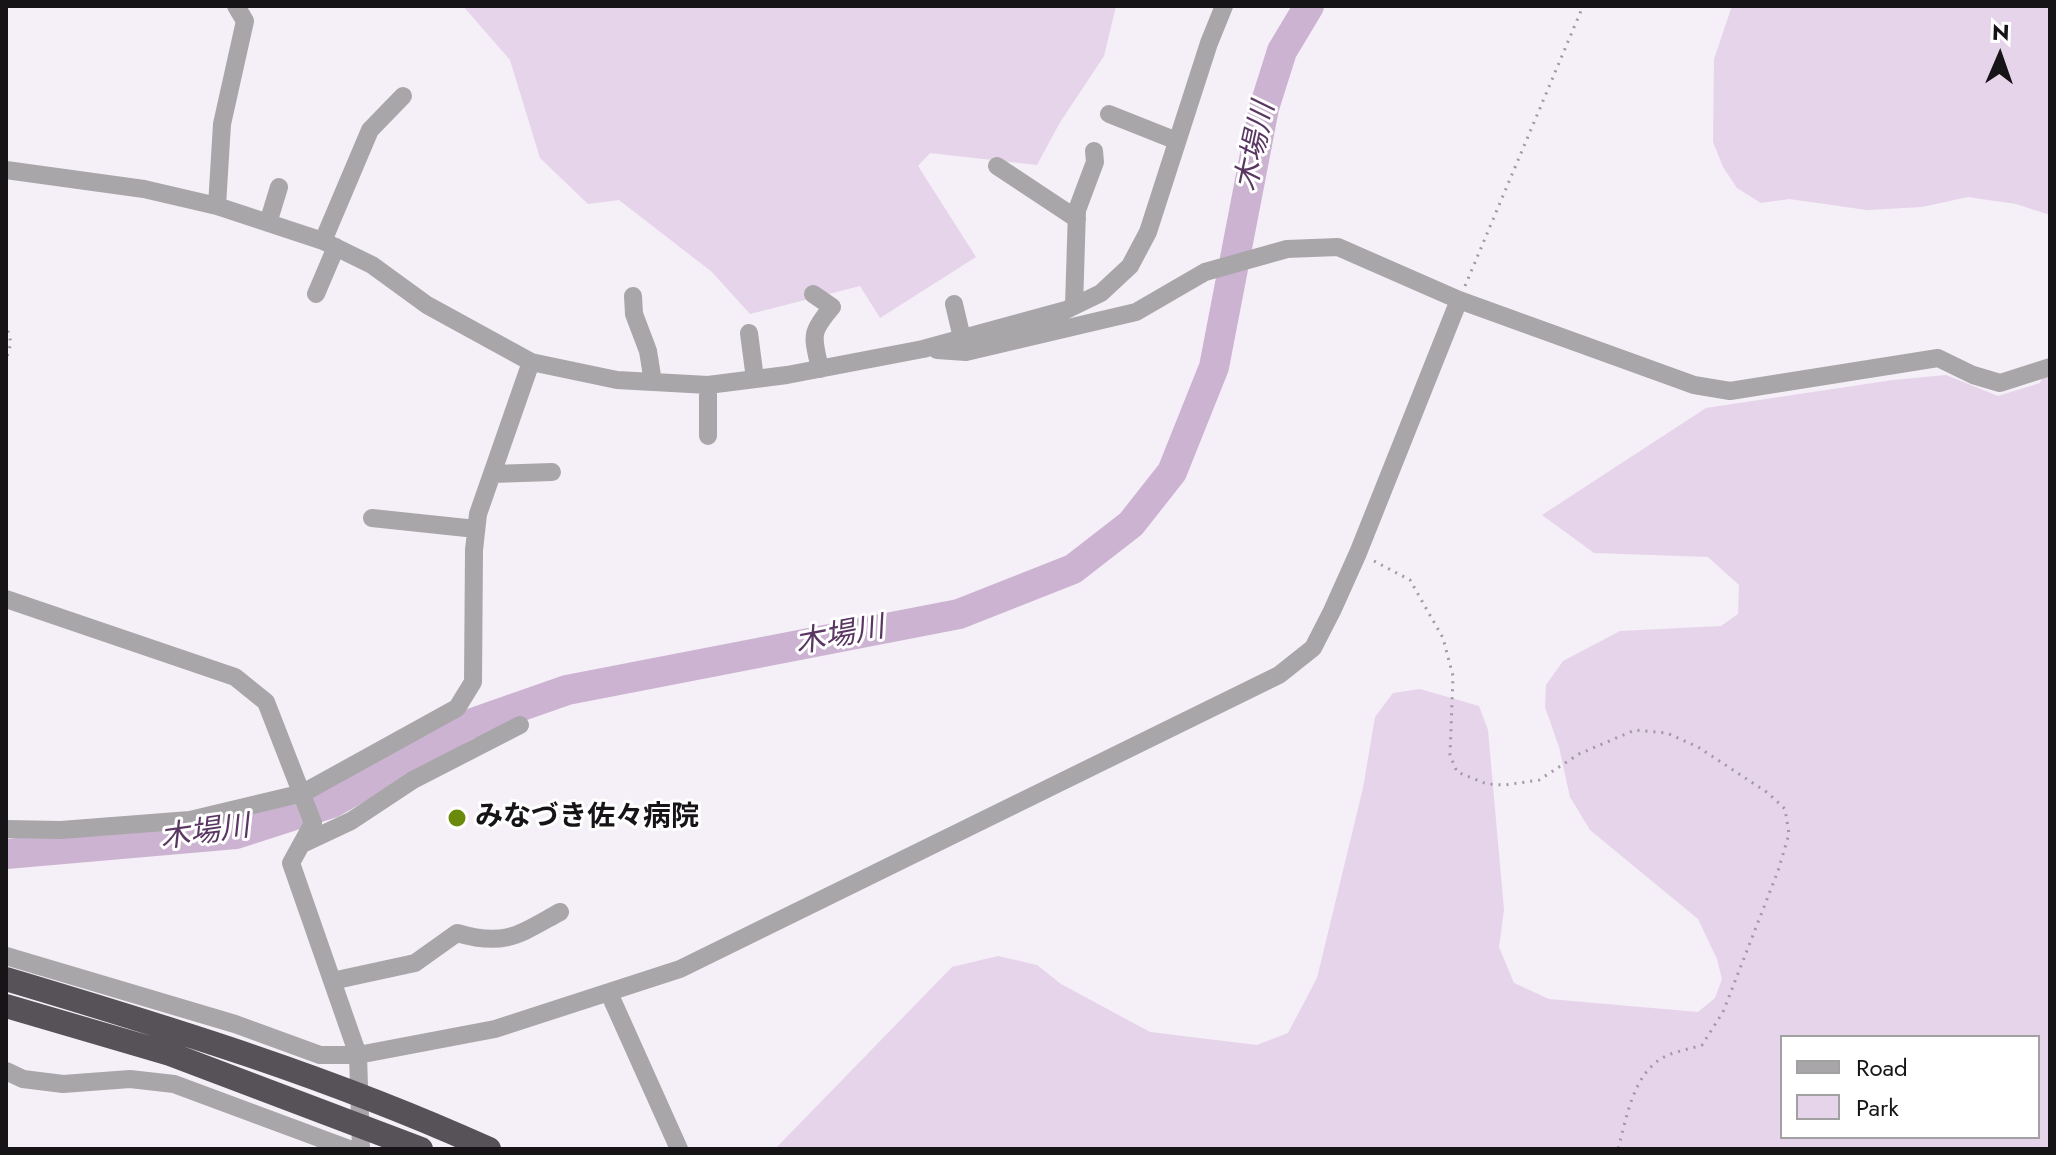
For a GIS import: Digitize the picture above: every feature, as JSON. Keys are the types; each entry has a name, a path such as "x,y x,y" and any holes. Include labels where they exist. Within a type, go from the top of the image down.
{"highway":[{"path":"6,979 176,1030 304,1073 398,1108 489,1149"},
{"path":"6,1006 170,1054 421,1149"}],"street":[{"path":"217,206 222,124 245,21 236,6"},
{"path":"6,170 144,189 217,206 330,244 372,265 427,305 531,362 617,380 708,385 755,379 923,349 1074,306 1101,293 1130,266 1148,232 1209,43 1224,6"},
{"path":"316,294 370,130 403,96"},
{"path":"1109,114 1177,141"},
{"path":"1074,306 1077,210 1095,162 1094,151"},
{"path":"997,166 1077,219"},
{"path":"268,223 279,187"},
{"path":"923,349 966,352 1136,312 1205,272 1287,249 1338,247 1459,300 1694,385 1730,391 1938,358 1973,375 2000,383 2050,367"},
{"path":"813,294 832,307 813,336 820,369"},
{"path":"633,296 634,314 648,351 653,382"},
{"path":"6,956 235,1024 320,1055 358,1055 495,1029 680,969 1279,675 1313,648 1358,553 1459,300"},
{"path":"954,304 962,338"},
{"path":"749,333 755,379"},
{"path":"6,829 61,830 190,820 304,795 457,708 473,682 478,514 531,362"},
{"path":"708,385 708,436"},
{"path":"492,474 552,472"},
{"path":"372,518 476,529"},
{"path":"6,599 235,677 266,702 313,823 291,863 358,1055 361,1149"},
{"path":"302,844 351,821 413,780 520,725"},
{"path":"332,981 415,963 457,933 484,940 507,939 560,912"},
{"path":"609,993 679,1149"},
{"path":"6,1071 23,1079 63,1084 130,1079 174,1084 349,1149"}],"path":[{"path":"1459,300 1583,6"},
{"path":"6,323 11,343 6,360"},
{"path":"1358,553 1410,580 1443,638 1453,676 1450,755 1457,772 1487,784 1539,780 1579,754 1635,730 1667,733 1698,747 1768,793 1785,809 1789,834 1778,871 1723,1012 1702,1045 1666,1056 1648,1068 1633,1097 1618,1149"}],"green space":[{"path":"463,6 1116,6 1104,56 1059,124 1037,165 930,153 918,166 976,257 880,318 860,286 750,314 712,272 619,200 588,204 540,158 510,60"},
{"path":"1732,6 2050,6 2050,215 2016,204 1968,197 1922,207 1867,210 1789,199 1761,203 1737,188 1723,167 1713,142 1714,59"},
{"path":"2050,358 2050,1149 775,1149 952,967 998,956 1037,965 1061,984 1150,1032 1257,1045 1288,1033 1317,978 1363,788 1375,717 1393,693 1420,689 1479,706 1488,730 1504,910 1499,947 1514,983 1549,999 1698,1012 1715,998 1722,979 1717,959 1698,919 1590,830 1570,797 1559,747 1545,707 1546,685 1563,661 1620,631 1721,626 1738,614 1739,585 1708,557 1594,553 1542,515 1706,408 1946,375 1998,396 2040,383"}],"waterway":[{"name":"木場川","path":"6,854 236,834 332,803 467,725 567,690 959,614 1073,569 1131,524 1172,472 1214,367 1264,108 1282,51 1309,6"}],"place":[{"name":"みなづき佐々病院","path":"457,818"}]}
